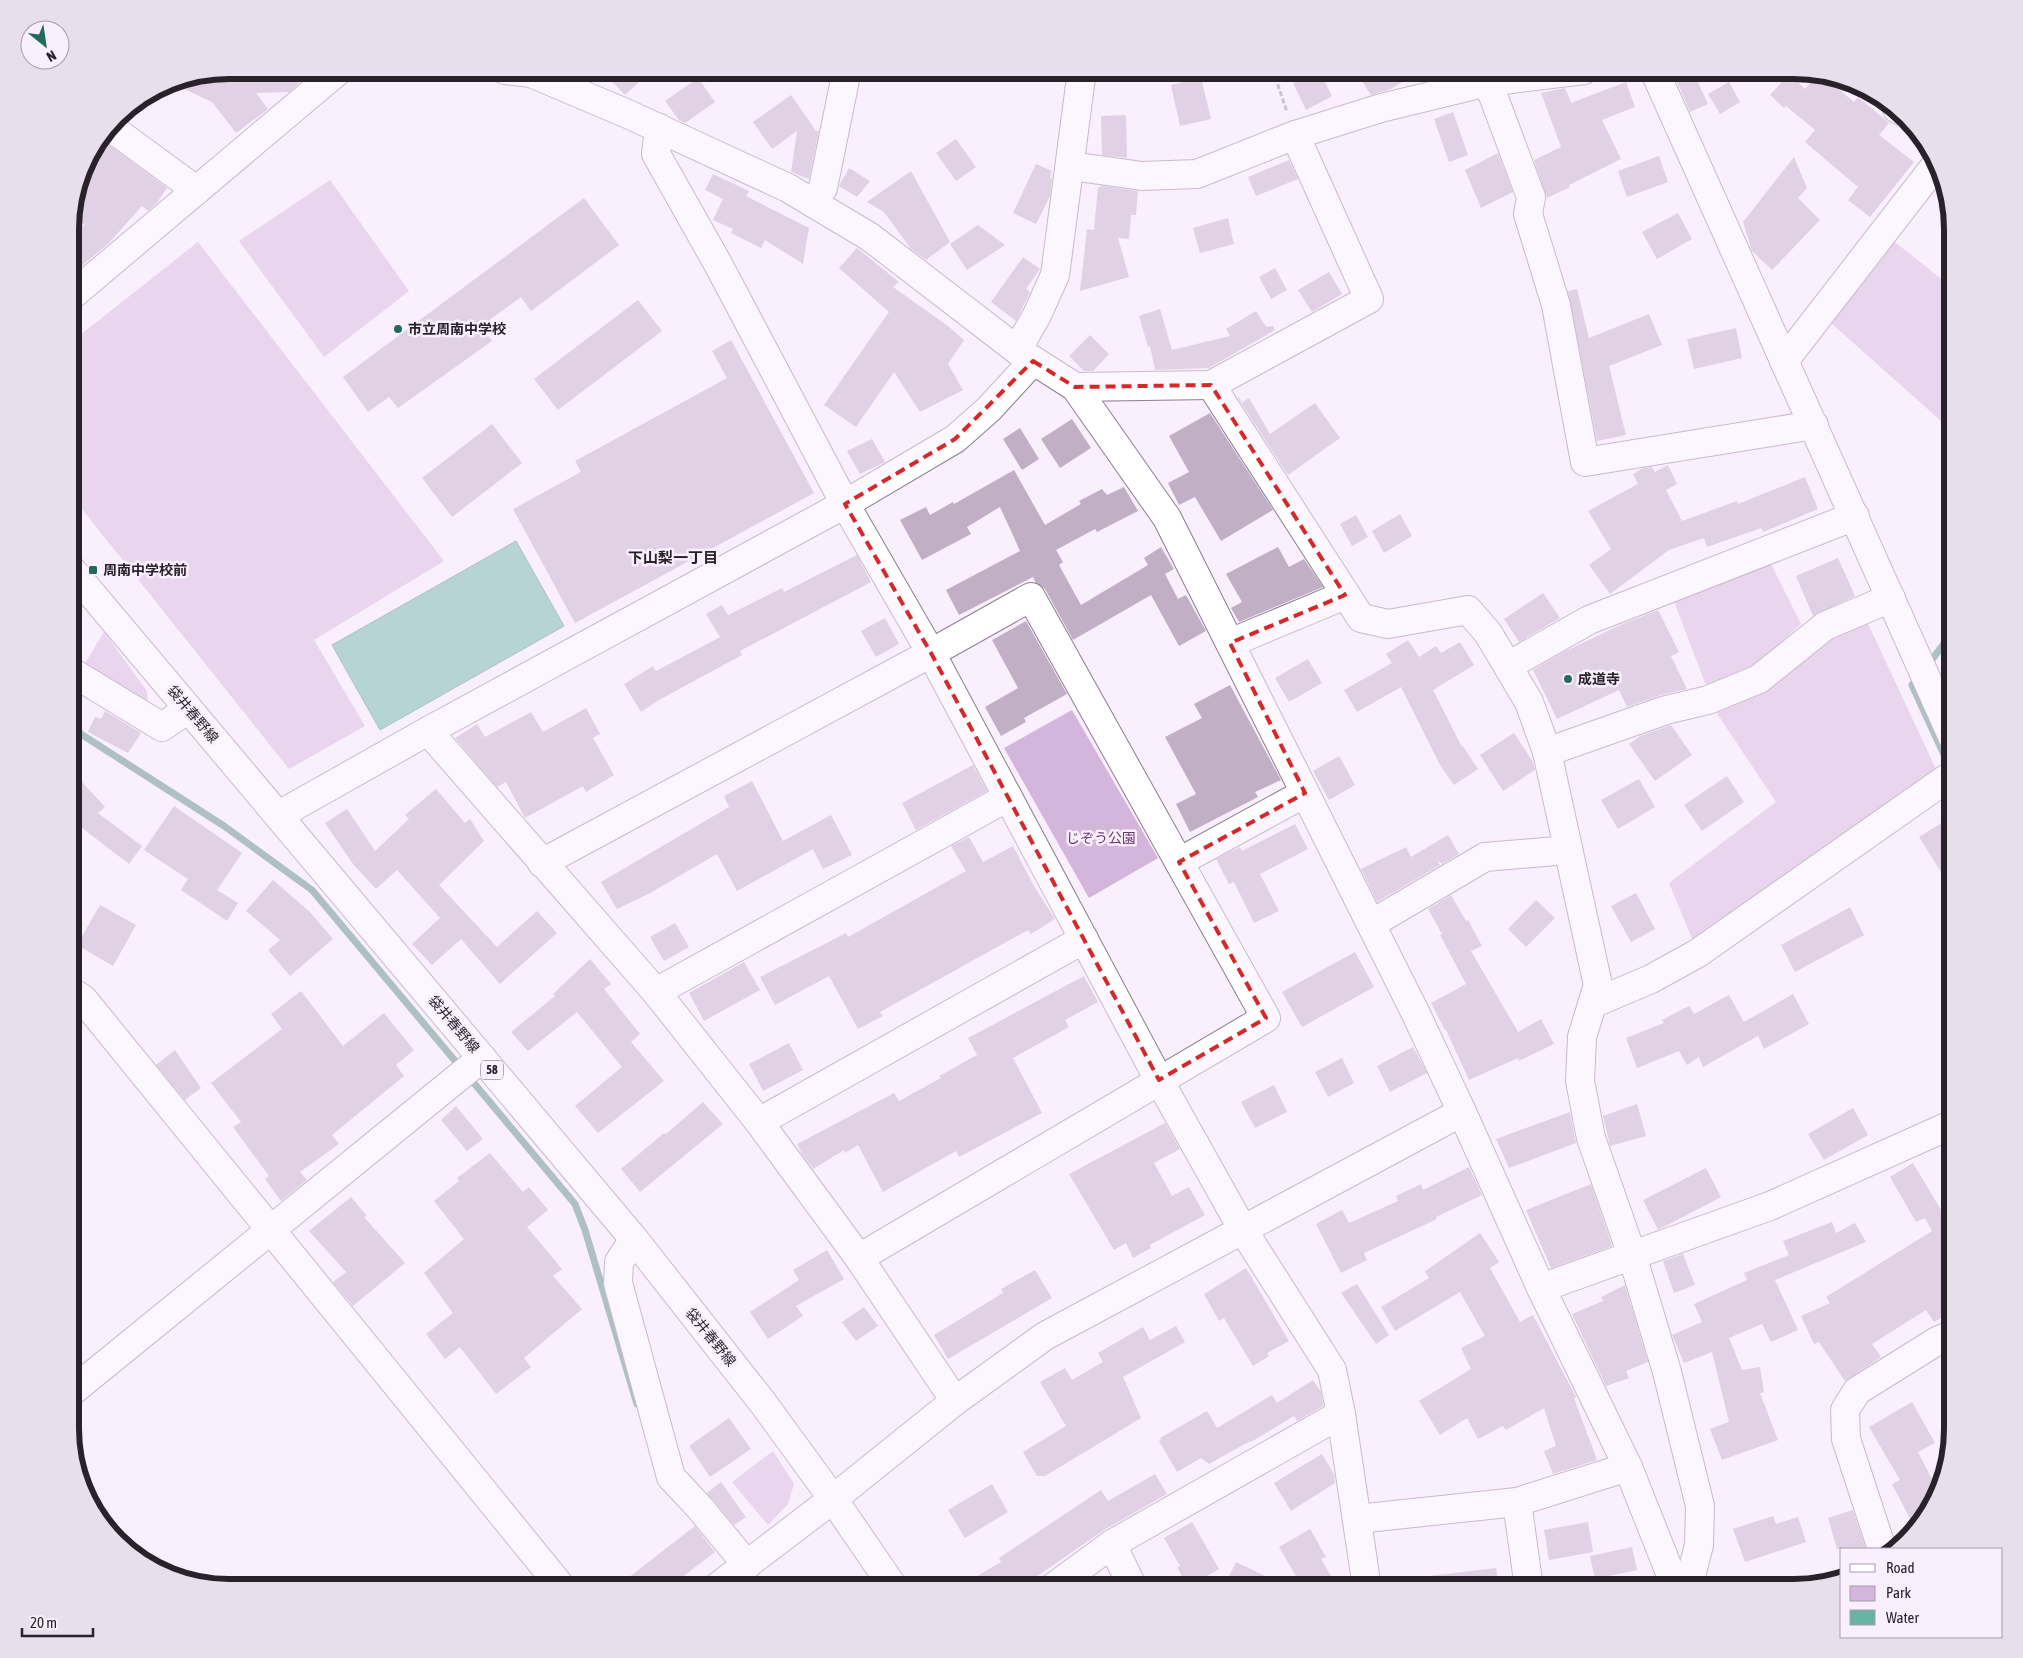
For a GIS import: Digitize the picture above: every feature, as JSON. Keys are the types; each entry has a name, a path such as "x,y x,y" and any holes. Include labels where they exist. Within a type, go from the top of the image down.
{"street":[{"path":"79,289 328,79"},
{"path":"541,79 659,128 788,188 870,237 1025,356 1075,387 1166,518 1371,924 1462,1112 1540,1288 1628,1467 1672,1579"},
{"path":"813,203 822,188 845,79"},
{"path":"279,815 428,731 845,504 955,439 989,409 1025,356 1037,315 1055,275 1081,79"},
{"path":"1070,166 1142,176 1197,174 1295,136 1381,108 1488,82 1512,79"},
{"path":"1658,79 1944,718"},
{"path":"1488,82 1531,197 1528,214 1556,305 1585,462 1814,425"},
{"path":"659,128 656,154 718,264 845,504 931,653 1159,1080 1242,1230 1332,1370 1358,1519 1366,1579"},
{"path":"115,131 196,190"},
{"path":"1075,387 1211,386 1368,299 1295,136"},
{"path":"1784,361 1932,169"},
{"path":"1211,386 1361,618 1388,624 1468,610 1488,633 1529,702 1547,752 1598,985 1582,1037 1580,1081 1591,1138 1632,1255 1667,1372 1700,1506 1699,1545 1690,1579"},
{"path":"1508,666 1589,620 1855,516"},
{"name":"袋井春野線","path":"79,579 634,1239 763,1403 833,1499 888,1579"},
{"path":"1230,643 1345,595"},
{"path":"542,863 1031,597 1266,1018 859,1258"},
{"path":"1547,752 1666,710 1708,700 1759,679 1825,626 1891,598"},
{"path":"79,676 162,727 188,709"},
{"path":"428,731 656,992 759,1122 859,1258 955,1401"},
{"path":"1592,1004 1651,979 1698,953 1944,780"},
{"path":"1179,862 1305,793"},
{"path":"656,992 1008,797"},
{"path":"1371,924 1485,857 1568,850"},
{"path":"759,1122 1084,940"},
{"path":"79,997 83,999 555,1579"},
{"path":"79,1386 482,1058"},
{"path":"634,1239 619,1262 618,1283 671,1477 700,1508 734,1574 833,1499 955,1401 1045,1336 1462,1112"},
{"path":"1540,1288 1770,1206 1944,1128"},
{"path":"1882,1548 1846,1438 1845,1410 1856,1391 1944,1338"},
{"path":"1064,1579 1112,1544 1341,1414"},
{"path":"1358,1519 1517,1502 1628,1467"},
{"path":"1517,1502 1528,1579"},
{"path":"1112,1544 1129,1579"}],"path":[{"path":"1276,79 1295,136"}],"highlighted area":[{"path":"1033,361 1075,387 1211,385 1345,595 1230,643 1305,793 1179,862 1266,1018 1159,1080 931,653 845,504 955,439"}],"green space":[{"path":"330,180 409,291 324,357 239,241"},
{"path":"1891,239 1944,281 1944,424 1821,314"},
{"path":"198,242 444,561 314,640 365,726 289,769 79,505 79,336"},
{"path":"1770,562 1801,624 1752,669 1707,688 1672,596"},
{"path":"1862,611 1942,782 1698,953 1669,883 1776,802 1708,700"},
{"path":"104,632 147,691 148,709 81,670"},
{"name":"じぞう公園","path":"1072,710 1158,858 1089,898 1004,748"},
{"path":"773,1451 794,1484 788,1504 768,1525 732,1482"}],"water":[{"path":"516,541 564,626 380,730 332,645"}],"building":[{"path":"219,79 299,79 299,83 289,92 256,93 268,109 236,133 212,102 180,87"},
{"path":"610,79 642,79 625,95"},
{"path":"699,79 715,102 685,123 679,120 665,101"},
{"path":"1201,79 1211,119 1180,126 1171,85"},
{"path":"1301,79 1324,79 1332,96 1306,110 1293,83"},
{"path":"1361,79 1407,79 1391,89 1371,95"},
{"path":"1683,79 1696,79 1708,104 1690,112 1677,82"},
{"path":"1784,79 1794,79 1805,89 1813,80 1832,84 1854,102 1858,97 1889,123 1879,135 1914,162 1870,217 1848,200 1858,187 1805,142 1815,130 1786,106 1784,108 1770,95"},
{"path":"1626,82 1635,107 1602,120 1621,159 1547,198 1534,160 1561,147 1541,93 1565,88 1571,103"},
{"path":"1729,82 1740,102 1720,114 1708,94"},
{"path":"791,95 816,131 819,131 809,179 791,172 797,131 772,149 753,122"},
{"path":"1453,112 1468,155 1449,162 1434,119"},
{"path":"1126,115 1127,158 1102,155 1101,116"},
{"path":"956,139 976,167 956,181 936,153"},
{"path":"109,145 167,188 156,204 148,211 142,206 109,243 79,268 79,229 85,225 79,220 80,209 91,168"},
{"path":"1498,153 1513,192 1481,208 1465,170"},
{"path":"1659,156 1668,182 1627,197 1618,171"},
{"path":"1794,157 1807,188 1798,198 1820,220 1772,270 1752,251 1743,222"},
{"path":"1289,160 1298,179 1256,196 1248,177"},
{"path":"1036,164 1052,171 1050,178 1052,179 1050,196 1036,224 1013,213"},
{"path":"849,168 870,181 857,197 839,186"},
{"path":"911,171 950,242 926,260 911,249 884,212 867,202"},
{"path":"713,174 749,191 746,196 809,228 803,264 765,240 761,248 731,233 733,229 713,220 723,199 705,190"},
{"path":"1098,187 1138,191 1136,215 1131,215 1129,239 1118,238 1129,277 1080,291 1087,229 1094,230"},
{"path":"584,198 619,245 531,311 521,297 481,326 492,341 398,408 389,397 368,412 343,377"},
{"path":"1678,213 1692,239 1657,259 1642,232"},
{"path":"1228,218 1234,244 1200,253 1193,228"},
{"path":"978,225 1005,245 967,270 950,244"},
{"path":"857,248 899,282 893,287 948,326 964,340 948,364 963,390 920,412 894,372 856,427 824,405 889,312 839,268"},
{"path":"1023,257 1040,269 1026,289 1030,292 1016,321 991,302"},
{"path":"1275,268 1287,290 1271,299 1259,277"},
{"path":"1329,272 1342,294 1312,312 1298,290"},
{"path":"1577,289 1589,338 1649,314 1662,345 1609,366 1626,435 1597,441 1568,291"},
{"path":"638,300 662,331 558,410 534,379"},
{"path":"1160,309 1172,350 1230,336 1226,329 1256,311 1266,327 1273,326 1275,330 1209,368 1155,370 1150,346 1148,347 1139,316"},
{"path":"1736,328 1742,358 1694,369 1687,339"},
{"path":"1090,335 1109,354 1093,371 1084,371 1069,356"},
{"path":"731,340 814,493 575,623 513,509 581,472 575,461 727,378 712,351"},
{"path":"1238,398 1242,403 1249,398 1270,434 1315,403 1340,438 1288,475"},
{"path":"1210,413 1273,510 1221,541 1195,497 1179,505 1168,483 1189,472 1169,436"},
{"path":"1072,419 1091,448 1060,468 1041,439"},
{"path":"492,424 522,463 452,517 422,478"},
{"path":"1020,428 1039,459 1022,470 1003,439"},
{"path":"872,439 885,462 860,474 847,451"},
{"path":"1668,465 1677,484 1666,490 1682,521 1737,501 1738,504 1805,477 1818,509 1763,532 1761,528 1707,547 1704,538 1669,550 1610,594 1589,565 1611,549 1588,511 1638,484 1633,474 1643,468 1652,467 1655,472"},
{"path":"1014,470 1045,525 1081,504 1079,501 1102,489 1107,495 1124,487 1138,511 1097,532 1095,529 1056,550 1063,562 1059,565 1081,605 1148,565 1144,558 1161,547 1174,569 1165,574 1178,599 1186,595 1206,631 1179,646 1151,595 1073,640 1045,589 1036,583 1033,577 959,615 946,590 1020,551 1000,507 967,527 971,534 922,560 900,520 926,507 930,515 953,502 954,504"},
{"path":"1400,514 1412,536 1384,553 1372,531"},
{"path":"1356,515 1368,537 1352,546 1340,524"},
{"path":"1278,547 1289,567 1304,559 1323,587 1239,622 1231,608 1242,602 1226,574"},
{"path":"857,555 871,582 740,651 742,655 659,700 641,712 624,684 653,666 656,671 720,637 706,614 722,605 728,615 782,588 784,592"},
{"path":"1838,558 1855,596 1813,616 1796,576"},
{"path":"1543,593 1560,618 1519,642 1504,619"},
{"path":"1658,610 1679,652 1671,656 1687,689 1661,695 1627,707 1619,690 1557,719 1533,670 1566,651 1620,625"},
{"path":"885,618 899,644 876,657 861,631"},
{"path":"1026,621 1067,694 1024,718 1026,722 1001,736 985,707 1018,688 992,640"},
{"path":"1408,640 1419,657 1436,646 1441,653 1460,642 1474,665 1433,690 1462,747 1478,769 1454,785 1440,765 1401,687 1357,712 1344,690 1392,663 1386,654"},
{"path":"1308,659 1322,683 1289,702 1275,678"},
{"path":"1230,685 1281,780 1255,792 1258,797 1190,832 1176,804 1196,794 1165,737 1202,718 1194,704"},
{"path":"586,708 600,734 593,738 614,775 586,792 583,786 525,818 506,782 497,787 455,738 477,724 485,737 531,712 543,732"},
{"path":"105,711 141,733 128,753 88,732 95,717 101,719"},
{"path":"1671,725 1692,755 1655,781 1629,744 1640,736"},
{"path":"1514,733 1533,762 1535,770 1503,791 1480,755"},
{"path":"1339,756 1355,785 1329,800 1313,771"},
{"path":"973,765 987,791 916,830 902,803"},
{"path":"1727,776 1744,802 1702,831 1684,805"},
{"path":"79,779 105,807 98,813 142,846 129,864 82,828 79,831"},
{"path":"1639,779 1655,807 1618,829 1601,800"},
{"path":"752,781 783,841 831,815 852,855 823,869 813,849 737,891 717,854 650,893 617,909 601,882 729,807 724,796"},
{"path":"436,789 465,823 470,819 484,841 439,885 497,947 537,911 557,933 500,984 461,939 432,965 412,944 440,918 397,870 376,889 353,864 325,823 347,809 375,851 409,819 405,815"},
{"path":"174,806 242,853 217,890 238,903 227,921 181,890 188,879 144,850"},
{"path":"1944,822 1944,877 1919,837"},
{"path":"1295,824 1308,849 1260,874 1279,911 1254,923 1234,882 1229,884 1216,859 1240,847 1242,851"},
{"path":"1448,835 1459,854 1442,864 1437,860 1440,865 1377,902 1361,869 1406,847 1411,857"},
{"path":"969,837 983,862 1013,846 1034,886 1055,919 1031,934 1028,930 880,1012 883,1016 858,1029 829,976 775,1005 760,977 846,933 848,937 966,871 951,846"},
{"path":"273,880 309,911 333,939 290,976 268,950 280,940 246,911"},
{"path":"1636,893 1655,929 1631,942 1611,906"},
{"path":"1451,895 1466,921 1468,920 1482,946 1471,951 1518,1032 1541,1019 1554,1044 1519,1061 1518,1058 1469,1080 1446,1030 1431,1003 1466,984 1428,909"},
{"path":"1536,900 1555,918 1526,947 1508,929"},
{"path":"100,905 136,925 113,966 79,946 79,942"},
{"path":"1850,907 1864,935 1795,972 1781,945"},
{"path":"675,923 689,947 664,961 650,937"},
{"path":"1355,952 1374,987 1302,1027 1282,992"},
{"path":"590,959 611,984 604,989 640,1034 631,1042 664,1081 598,1133 575,1106 622,1067 577,1012 528,1051 511,1032 555,996 553,994"},
{"path":"744,962 760,990 704,1021 689,993"},
{"path":"1084,976 1098,1002 1065,1020 1069,1027 1013,1058 1042,1113 959,1157 956,1151 883,1192 858,1145 845,1153 844,1150 813,1169 802,1154 797,1144 894,1093 899,1101 941,1078 939,1076 977,1055 968,1038"},
{"path":"301,991 343,1046 384,1013 414,1050 396,1065 404,1076 332,1135 339,1144 300,1172 307,1180 281,1201 265,1179 269,1176 233,1127 241,1122 211,1083 282,1029 271,1014"},
{"path":"1793,994 1809,1024 1764,1049 1758,1036 1703,1067 1699,1057 1687,1065 1679,1051 1637,1068 1626,1038 1664,1023 1662,1020 1689,1006 1694,1014 1729,995 1744,1022"},
{"path":"789,1043 803,1070 763,1091 749,1064"},
{"path":"1413,1047 1427,1073 1390,1092 1377,1066"},
{"path":"175,1050 201,1088 185,1100 156,1065"},
{"path":"1342,1058 1354,1083 1328,1097 1315,1072"},
{"path":"1274,1085 1287,1112 1255,1128 1241,1102"},
{"path":"703,1102 723,1124 640,1192 621,1169"},
{"path":"1637,1104 1646,1136 1610,1146 1603,1116"},
{"path":"456,1106 483,1139 467,1151 441,1120"},
{"path":"1853,1108 1868,1135 1824,1160 1808,1134"},
{"path":"1570,1112 1576,1143 1509,1168 1496,1139"},
{"path":"1165,1123 1180,1149 1154,1163 1172,1196 1189,1187 1205,1215 1150,1245 1151,1248 1133,1258 1126,1243 1114,1250 1069,1174"},
{"path":"490,1153 523,1192 529,1187 548,1210 527,1227 562,1269 553,1276 582,1309 524,1358 531,1367 496,1394 460,1347 445,1359 426,1334 453,1313 424,1273 464,1239 434,1201 459,1181 457,1178"},
{"path":"1913,1163 1944,1215 1944,1316 1934,1322 1926,1310 1872,1344 1881,1357 1845,1381 1819,1342 1814,1344 1801,1316 1830,1303 1826,1297 1932,1231 1925,1218 1916,1222 1890,1177"},
{"path":"1469,1167 1482,1195 1436,1217 1437,1219 1364,1253 1367,1260 1341,1273 1316,1224 1342,1210 1349,1223 1398,1201 1396,1196 1421,1184 1423,1190"},
{"path":"1706,1168 1721,1197 1658,1230 1643,1200"},
{"path":"1591,1184 1612,1246 1551,1268 1526,1210"},
{"path":"351,1197 367,1216 364,1217 405,1263 353,1306 333,1282 346,1272 309,1231"},
{"path":"1832,1222 1836,1233 1855,1223 1866,1242 1775,1280 1798,1330 1771,1342 1762,1324 1729,1338 1742,1370 1760,1367 1764,1392 1760,1393 1778,1440 1722,1460 1710,1429 1729,1422 1712,1352 1684,1363 1672,1335 1702,1322 1694,1304 1747,1280 1744,1273 1789,1255 1783,1241"},
{"path":"1480,1233 1499,1262 1490,1268 1520,1322 1533,1315 1576,1397 1574,1398 1597,1460 1553,1474 1544,1451 1556,1446 1544,1408 1506,1430 1503,1426 1478,1439 1467,1418 1440,1435 1419,1401 1471,1369 1461,1348 1485,1336 1460,1292 1395,1331 1381,1307 1429,1278 1425,1271"},
{"path":"827,1250 844,1279 796,1306 803,1316 768,1339 750,1312 799,1280 793,1270"},
{"path":"1683,1254 1695,1285 1674,1293 1663,1261"},
{"path":"1246,1268 1289,1341 1267,1353 1269,1356 1253,1366 1224,1318 1219,1321 1204,1294"},
{"path":"1035,1270 1052,1298 948,1359 934,1335 1003,1293 1001,1289"},
{"path":"1357,1284 1389,1335 1376,1344 1341,1293"},
{"path":"1625,1285 1648,1362 1626,1371 1629,1378 1606,1386 1572,1314 1603,1301 1601,1297"},
{"path":"864,1307 878,1326 856,1341 842,1322"},
{"path":"1176,1326 1185,1342 1123,1377 1141,1418 1045,1476 1037,1476 1023,1452 1066,1426 1040,1382 1065,1368 1072,1380 1103,1362 1098,1353 1143,1327 1150,1340"},
{"path":"1313,1380 1321,1392 1323,1406 1297,1421 1294,1416 1209,1464 1201,1458 1177,1472 1159,1441 1160,1438 1207,1411 1217,1428 1272,1395 1277,1403"},
{"path":"1912,1402 1935,1443 1918,1452 1934,1483 1919,1513 1912,1522 1892,1484 1900,1480 1869,1427"},
{"path":"729,1418 751,1449 710,1477 689,1446"},
{"path":"1322,1454 1334,1474 1335,1483 1291,1511 1274,1483"},
{"path":"1155,1474 1167,1494 1104,1530 1033,1579 972,1579 1001,1562 999,1558 1101,1490 1108,1501"},
{"path":"721,1482 746,1517 734,1525 707,1493"},
{"path":"992,1484 1008,1512 965,1538 948,1510"},
{"path":"1853,1510 1866,1548 1837,1549 1828,1518"},
{"path":"1773,1516 1776,1524 1798,1517 1806,1542 1745,1562 1733,1529"},
{"path":"1192,1522 1219,1569 1202,1579 1184,1579 1177,1567 1180,1566 1164,1538"},
{"path":"1588,1522 1593,1552 1549,1560 1544,1530"},
{"path":"695,1526 715,1552 680,1579 627,1579"},
{"path":"1310,1529 1326,1557 1321,1559 1333,1579 1298,1579 1279,1547"},
{"path":"1632,1547 1637,1570 1595,1579 1590,1556"},
{"path":"1236,1562 1271,1579 1228,1579"},
{"path":"1496,1568 1498,1579 1429,1579 1429,1576"}],"waterway":[{"path":"1927,666 1944,644"},
{"path":"1919,676 1912,685 1944,755"},
{"path":"79,733 224,826 312,890 461,1068"},
{"path":"468,1076 575,1204 585,1230 637,1404"},
{"path":"744,1574 748,1579"}],"place":[{"name":"市立周南中学校","path":"398,329"},
{"name":"周南中学校前","path":"93,570"},
{"name":"成道寺","path":"1568,679"}],"district":[{"name":"下山梨一丁目","path":"673,558"}]}
